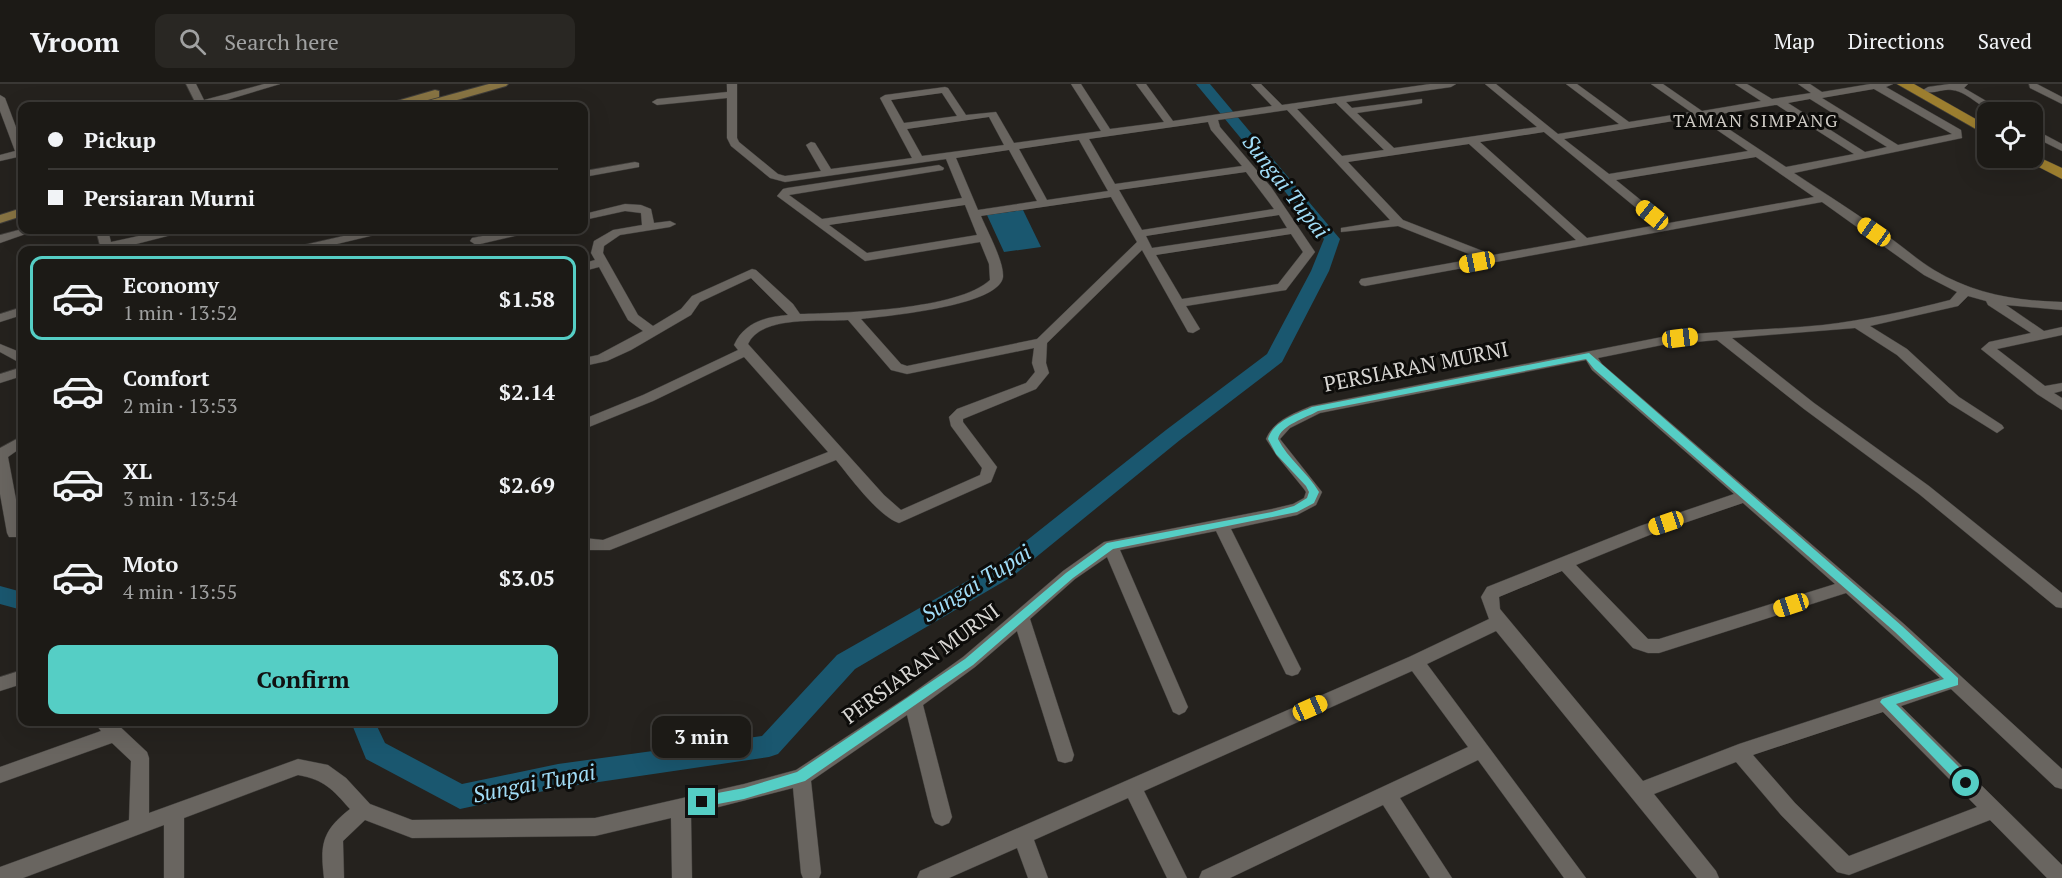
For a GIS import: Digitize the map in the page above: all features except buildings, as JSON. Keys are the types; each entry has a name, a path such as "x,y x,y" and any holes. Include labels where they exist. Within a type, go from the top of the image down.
{"highway":[{"path":"1904,84 1977,126"},
{"path":"1923,87 1977,118"},
{"path":"2043,155 2062,166"},
{"path":"2043,164 2062,174"}],"main road":[{"path":"408,102 471,84"},
{"path":"437,102 502,84"},
{"path":"0,219 18,213"},
{"path":"0,228 18,223"}],"street":[{"path":"191,84 200,102"},
{"path":"212,102 275,84"},
{"path":"1076,84 1108,134"},
{"path":"1141,84 1171,125"},
{"path":"1256,84 1340,160 1399,222 1493,259"},
{"path":"983,238 865,257 783,196 784,193 952,161 1012,147 1085,142 1217,121 1235,116 1451,84"},
{"path":"1490,84 1667,227"},
{"path":"1571,84 1628,126"},
{"path":"1656,84 1890,243 1919,268 1964,292 1988,300 2062,306"},
{"path":"1740,84 1776,102 1862,154"},
{"path":"1803,84 1817,96 1895,148"},
{"path":"1923,87 1967,84"},
{"path":"1556,137 1881,85 1957,132 1958,136 1785,171"},
{"path":"1953,86 1982,102"},
{"path":"2033,86 2062,101"},
{"path":"657,102 732,89 732,138 735,144 774,176 785,179 918,160 952,161"},
{"path":"918,160 885,98 945,90 963,118"},
{"path":"0,101 18,144"},
{"path":"1339,101 1392,152"},
{"path":"1351,111 1418,101"},
{"path":"902,128 992,114 1044,204"},
{"path":"1085,142 1108,134 1217,121"},
{"path":"1179,303 1282,287 1309,252 1267,189 1217,121"},
{"path":"1340,160 1546,129"},
{"path":"0,134 12,130"},
{"path":"2043,137 2062,148"},
{"path":"1471,140 1585,242"},
{"path":"1085,142 1193,329"},
{"path":"811,145 828,173"},
{"path":"1607,178 1758,153"},
{"path":"0,158 18,154"},
{"path":"952,161 995,264 997,275 995,283 988,290 954,301 852,316 795,317 770,322 748,332 742,338 741,345 899,517 986,478 990,467 956,423 956,417 962,412 1031,386 1042,373 1039,363 1041,342"},
{"path":"588,173 635,165"},
{"path":"974,214 1250,168"},
{"path":"1365,282 1824,198"},
{"path":"819,223 968,201"},
{"path":"588,216 642,208 647,211 648,228"},
{"path":"852,316 896,367 907,369 1041,342 1144,242 1282,212"},
{"path":"1345,230 1399,222"},
{"path":"652,332 633,317 597,253 598,244 617,232 670,224"},
{"path":"1144,242 1294,230"},
{"path":"0,239 18,234"},
{"path":"118,246 164,234"},
{"path":"316,246 366,234"},
{"path":"475,240 507,234"},
{"path":"588,266 603,262"},
{"path":"588,361 610,354 652,332 686,312 696,299 752,273 789,307 795,317"},
{"name":"PERSIARAN MURNI","path":"0,877 26,873 138,826 298,766 321,771 339,784 363,810 412,830 440,831 595,827 744,793 801,777 914,702 969,662 1069,576 1110,546 1297,509 1311,501 1314,492 1279,451 1273,439 1275,432 1281,426 1316,409 1662,341 1718,334 1806,330 1856,323 1954,303 1964,292"},
{"path":"1988,300 2042,335"},
{"path":"0,318 18,312"},
{"path":"1856,323 1902,352 1954,400 1997,428"},
{"path":"2062,331 1994,345 1988,349 2062,405"},
{"path":"1718,334 1809,406 1924,490 2062,602"},
{"path":"0,348 18,356"},
{"path":"588,422 648,398 746,351"},
{"path":"1589,355 1597,367 1849,586 2062,781"},
{"path":"0,379 18,372"},
{"path":"2042,391 2062,387"},
{"path":"15,533 4,500 0,455 18,444"},
{"path":"588,544 604,546 839,453"},
{"path":"1709,878 1640,791 1499,622 1492,610 1489,597 1493,592 1564,562 1646,530 1746,496"},
{"path":"1221,525 1292,669"},
{"path":"1110,546 1179,707"},
{"path":"1564,562 1638,643 1648,646 1659,646 1849,586"},
{"path":"1022,618 1065,755"},
{"path":"927,878 1415,662 1499,622"},
{"path":"1415,662 1575,878"},
{"path":"0,684 18,678"},
{"path":"1640,791 1738,752 1954,681"},
{"path":"914,702 942,817"},
{"path":"1886,702 2061,878"},
{"path":"0,776 109,728 140,758 138,826"},
{"path":"1209,878 1481,750"},
{"path":"1738,752 1788,809 1844,865 1850,866 1993,810"},
{"path":"801,777 811,873"},
{"path":"1132,787 1177,878"},
{"path":"1387,795 1442,878"},
{"path":"681,807 682,878"},
{"path":"334,878 330,847 337,831 363,810"},
{"path":"174,813 174,878"},
{"path":"1022,837 1038,878"}],"water":[{"path":"1023,210 1041,247 1004,252 987,215"}],"waterway":[{"name":"Sungai Tupai","path":"365,726 375,751 460,797 558,776 769,746 846,662 1005,570 1173,435 1275,358 1320,271 1332,239 1203,84"},
{"name":"Sungai Tupai","path":"0,595 18,600"}],"district":[{"name":"TAMAN SIMPANG","path":"1756,121"}],"route":[{"path":"702,802 801,777 914,702 969,662 1069,576 1110,546 1272,515 1297,509 1311,501 1314,492 1279,451 1273,439 1275,432 1281,426 1316,409 1366,397 1489,376 1589,355 1597,367 1898,629 1954,681 1886,702 1966,783"}]}
